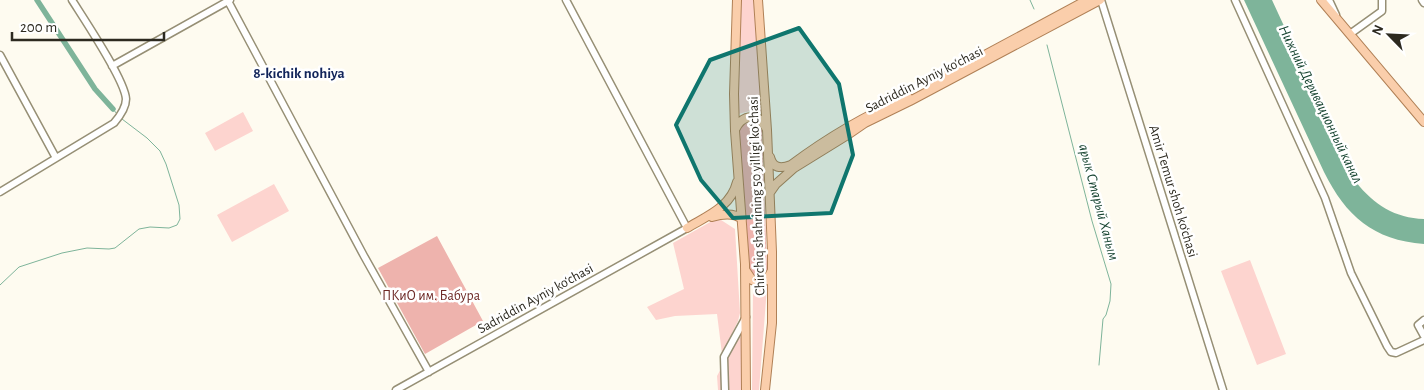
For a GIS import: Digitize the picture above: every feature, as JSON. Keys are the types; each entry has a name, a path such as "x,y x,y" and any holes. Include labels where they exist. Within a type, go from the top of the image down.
{"main road":[{"name":"Chirchiq shahrining 50 yilligi koʻchasi","path":"737,0 734,94 745,264 746,390"},
{"name":"Chirchiq shahrining 50 yilligi koʻchasi","path":"758,0 768,148 772,264 772,323 765,390"},
{"name":"Sadriddin Ayniy ko‘chasi","path":"768,148 770,159 775,166 780,168 790,165 879,109 908,97 1087,0"},
{"name":"Sadriddin Ayniy ko‘chasi","path":"769,194 776,184 794,168 865,123 1101,0"},
{"path":"1321,0 1424,122"},
{"path":"735,131 740,121 750,117 761,120 767,130"},
{"path":"687,228 726,204 736,188 738,175"},
{"path":"687,228 720,215 732,214 742,219"},
{"path":"745,264 750,278 760,283 765,281 772,272 772,264"}],"street":[{"path":"0,192 114,122 122,112 126,102 125,94 112,66 72,0"},
{"path":"566,0 687,228"},
{"name":"Amir Temur shoh ko‘chasi","path":"1101,0 1223,390"},
{"path":"1236,0 1325,198 1351,273 1387,346 1391,352 1396,353 1424,340"},
{"path":"1329,0 1339,22"},
{"path":"1350,34 1382,11 1382,0"},
{"path":"112,66 229,1 364,256 429,372"},
{"path":"0,54 56,158"},
{"name":"Sadriddin Ayniy ko‘chasi","path":"396,390 687,228"},
{"path":"725,390 724,357 746,317"},
{"path":"1424,320 1418,325 1424,336"}],"highlighted area":[{"path":"799,28 839,84 853,155 831,213 733,218 701,180 676,125 710,60"}],"shaded area":[{"path":"741,0 754,0 762,113 750,111 738,114"},
{"path":"1244,0 1272,0 1356,182 1370,197 1386,209 1404,216 1424,219 1424,244 1406,242 1376,231 1363,223 1342,201 1324,172"},
{"path":"243,112 253,131 215,151 205,133"},
{"path":"274,184 289,211 232,242 217,215"},
{"path":"721,220 735,229 740,313 722,354 717,314 675,316 656,320 647,307 684,289 673,243 712,221"},
{"path":"1250,260 1286,354 1257,365 1221,271"},
{"path":"767,287 759,390 752,390 753,288"},
{"path":"743,336 745,390 718,390 717,376 735,343"}],"green space":[{"path":"750,122 758,124 762,130 767,270 765,276 760,279 754,277 749,271 739,132 743,125"},
{"name":"ПКиО им. Бабура","path":"437,236 483,321 425,354 378,268"}],"waterway":[{"path":"37,0 95,89 113,109"},
{"name":"арык Старый Ханым","path":"1030,0 1034,9"},
{"name":"арык Старый Ханым","path":"1047,45 1092,221 1111,284 1110,301 1103,319 1099,365"},
{"path":"113,109 117,114"},
{"path":"0,285 19,267 62,253 87,248 115,248 139,229 150,227 169,228 177,225 180,219 179,205 160,151 147,138 122,119"}],"district":[{"name":"8-kichik nohiya","path":"299,73"}],"water label":[{"name":"Нижний Деривационный канал","path":"1321,104"}]}
